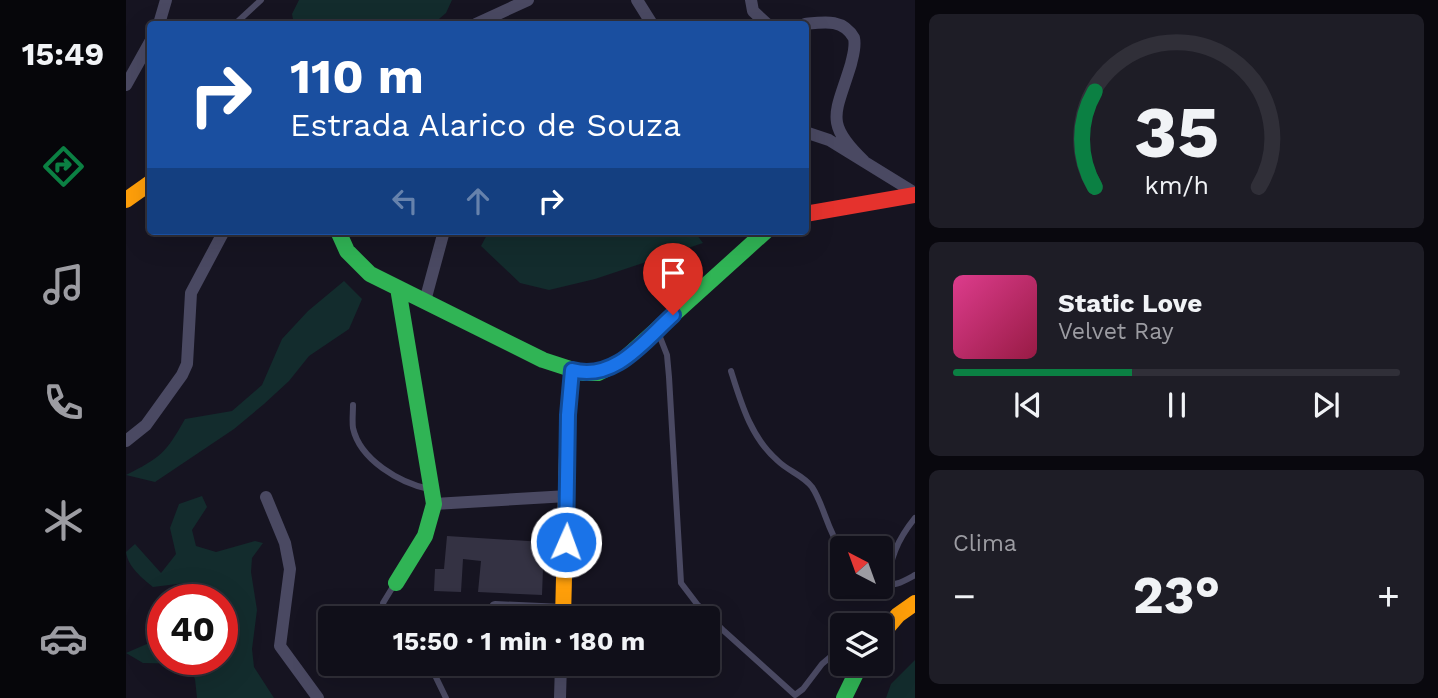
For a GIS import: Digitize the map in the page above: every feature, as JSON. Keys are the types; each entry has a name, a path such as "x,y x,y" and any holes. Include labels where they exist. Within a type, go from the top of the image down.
{"main road":[{"path":"126,200 147,185"},
{"path":"809,213 915,194"},
{"path":"340,235 347,251 363,268 398,288 509,344 572,370 598,373 612,368 762,235"},
{"path":"396,583 426,539 431,526 432,496 398,288"},
{"path":"563,606 568,415 572,370"},
{"path":"893,621 915,603"},
{"path":"844,698 855,676"}],"street":[{"path":"160,21 166,0"},
{"path":"482,21 528,0"},
{"path":"636,0 650,21"},
{"path":"751,0 753,11 763,21"},
{"path":"809,24 829,21 840,24 854,37 854,54 836,113 837,131 844,142 864,161"},
{"path":"126,85 147,47"},
{"path":"809,133 829,140 915,194"},
{"path":"129,438 146,425 182,376 187,364 191,293 222,235"},
{"path":"425,301 443,235"},
{"path":"266,496 285,543 290,569 280,646 318,698"},
{"path":"432,496 568,496"},
{"path":"561,676 561,698"}],"lane":[{"path":"238,21 261,0"},
{"path":"657,330 667,355 681,583 723,631 795,695 830,657"},
{"path":"731,371 740,401 758,440 778,462 806,480 814,490 832,536"},
{"path":"353,405 353,427 365,450 394,476 432,496"},
{"path":"893,552 915,519"},
{"path":"893,582 915,575"},
{"path":"384,606 383,603 396,583"},
{"path":"435,676 446,698"}],"green space":[{"path":"299,0 452,0 446,13 437,21 293,21 292,14"},
{"path":"487,235 697,235 703,243 595,279 549,290 520,283 481,246"},
{"path":"344,281 362,299 349,329 309,356 289,381 234,429 155,482 126,475 161,453 173,440 185,419 232,411 262,385 282,339 308,311"},
{"path":"202,496 207,507 192,530 196,546 216,552 255,541 263,543 252,558 251,572 257,610 252,649 254,667 274,698 197,698 193,675 238,675 238,584 149,584 140,576 127,557 126,552 135,544 161,573 176,554 170,528 179,504"},
{"path":"147,644 147,663 143,663 126,653"},
{"path":"915,660 915,698 886,698 891,684"}],"building":[{"path":"447,536 544,542 542,595 478,592 481,561 463,559 461,592 434,591 435,569 444,569"}],"traffic: fast":[{"path":"340,235 347,251 370,274 543,360 583,373 598,373 622,361 762,235"},
{"path":"396,583 425,536 434,504 398,288"},
{"path":"844,698 855,676"}],"traffic: slow":[{"path":"126,200 147,185"},
{"path":"563,606 568,415 572,370"},
{"path":"893,621 915,603"}],"traffic: jam":[{"path":"809,213 915,195"}],"route":[{"path":"566,542 568,415 572,370 598,373 612,368 673,315"}]}
